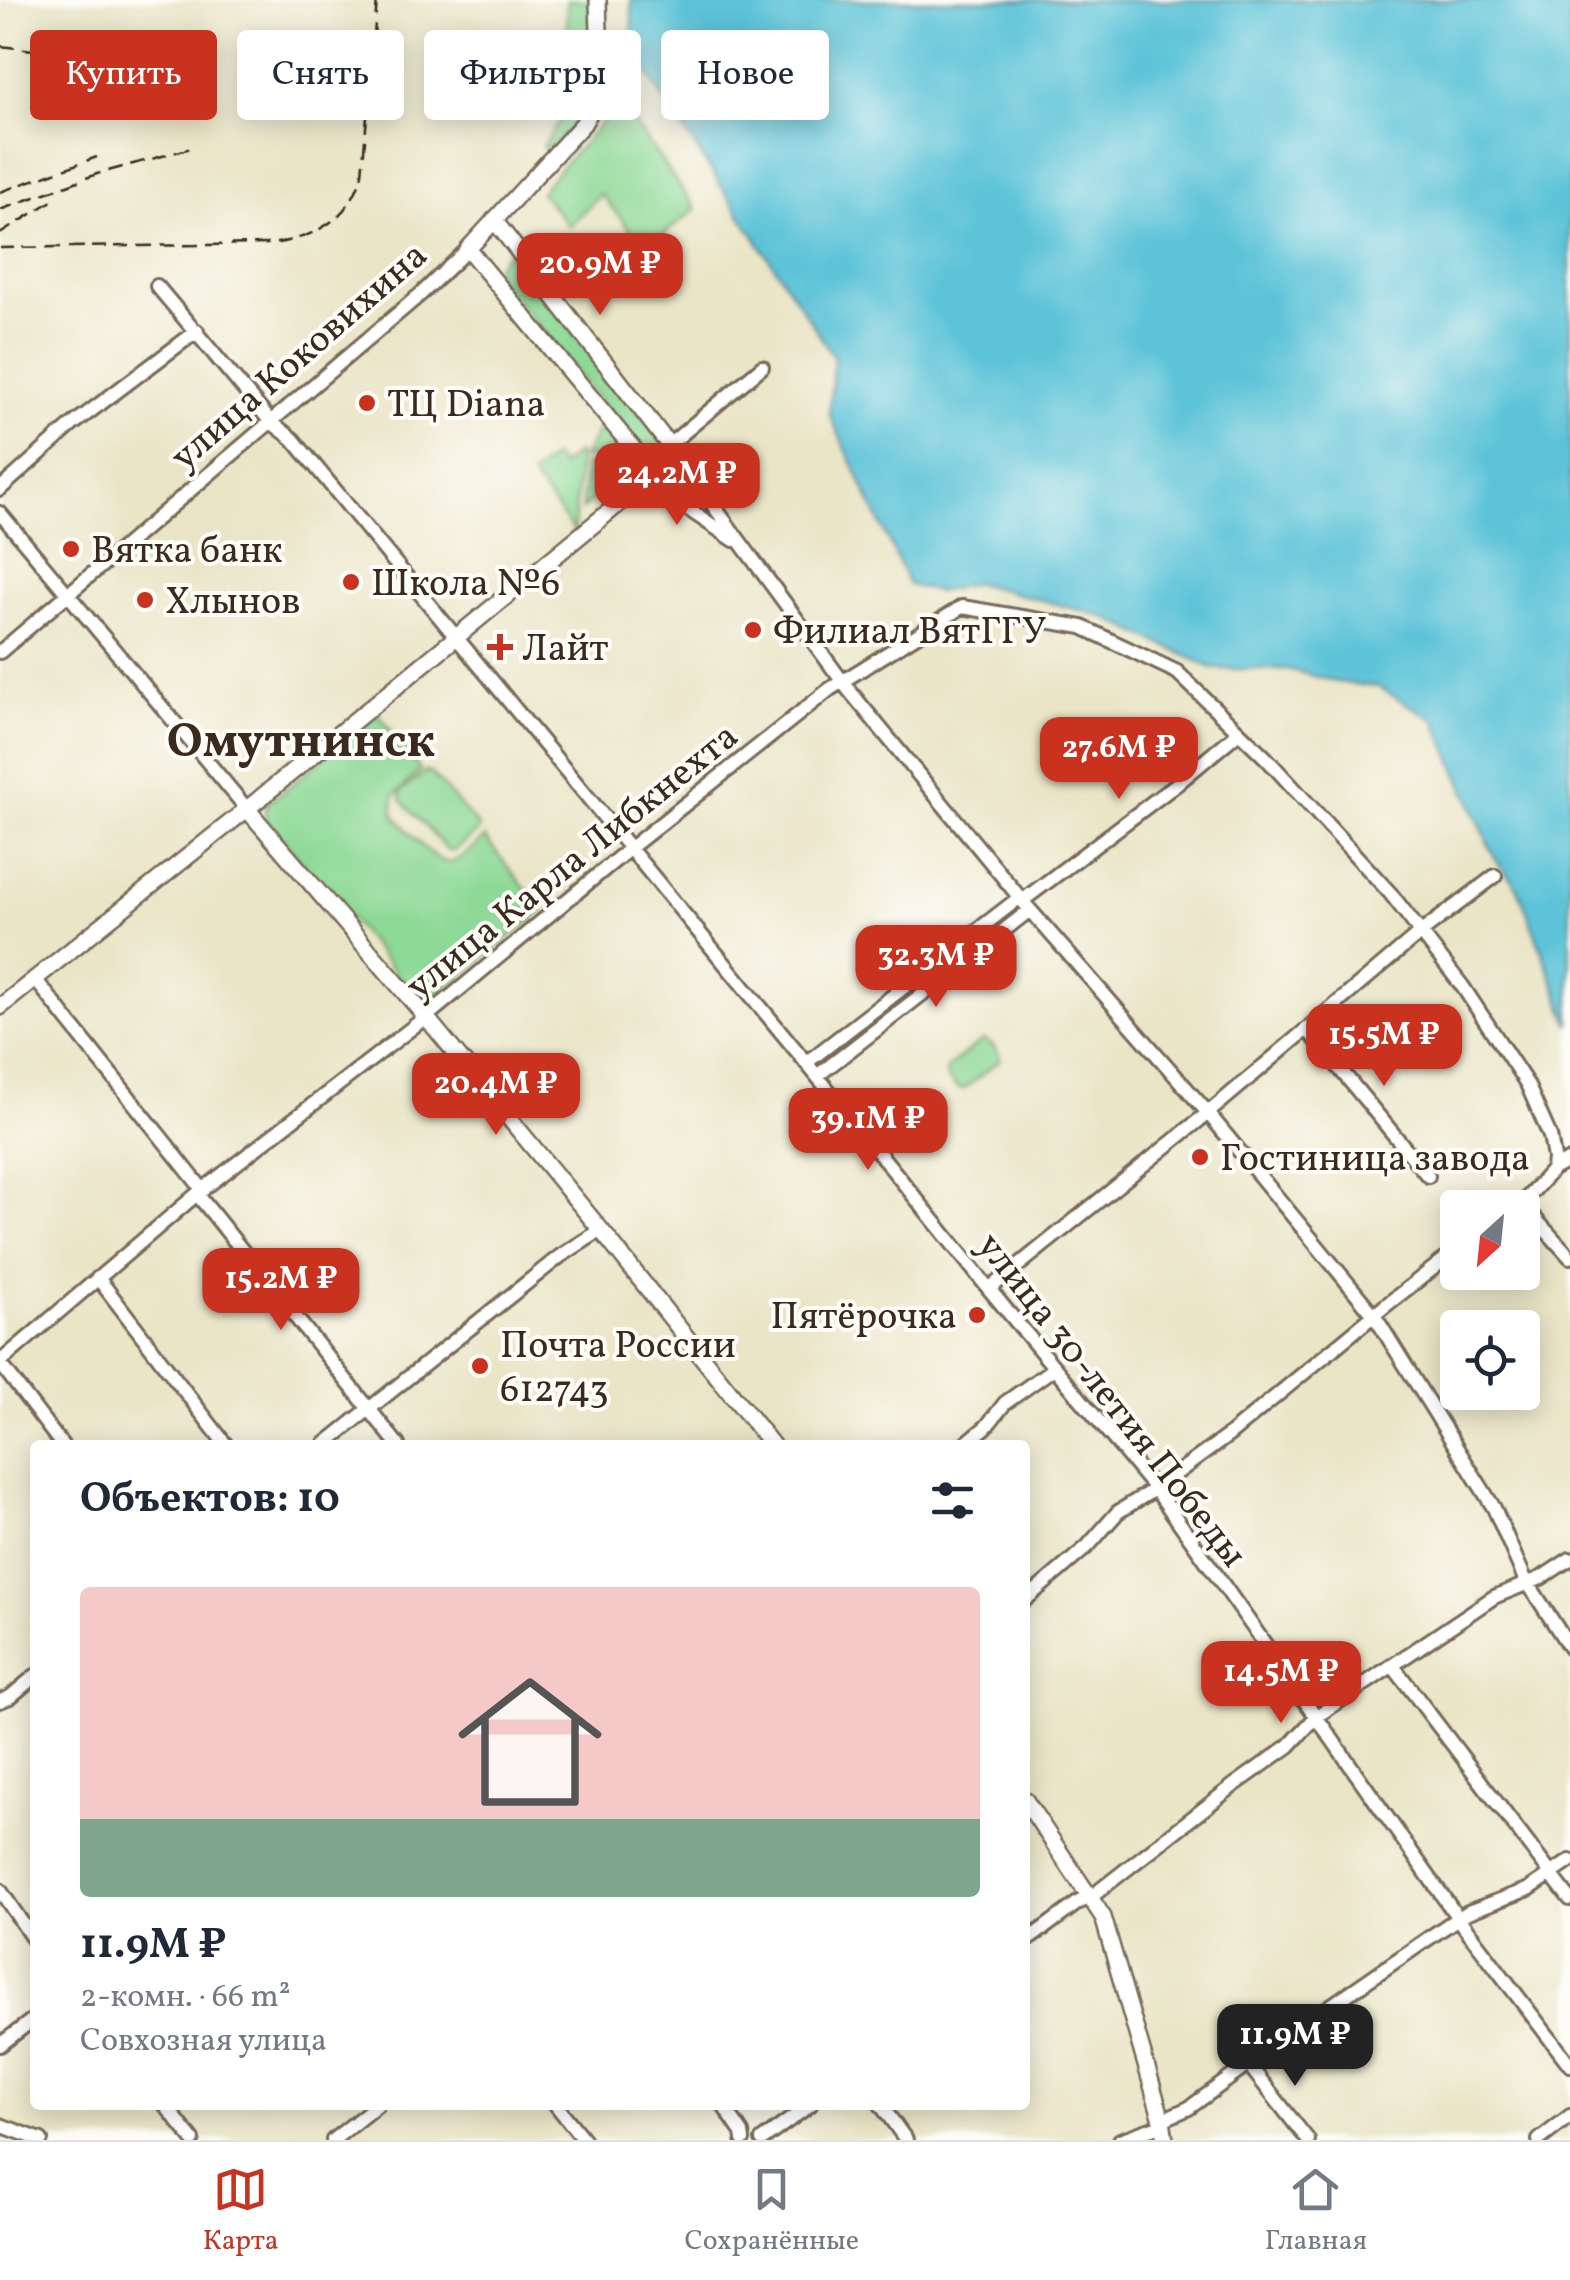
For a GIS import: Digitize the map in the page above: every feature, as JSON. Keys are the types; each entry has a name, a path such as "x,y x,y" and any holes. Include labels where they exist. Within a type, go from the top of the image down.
{"main road":[{"name":"улица Коковихина","path":"468,249 582,124 601,92 598,0"},
{"path":"0,1007 638,488 669,445 494,220"},
{"path":"468,249 651,470"},
{"path":"247,809 426,1017 601,1230 764,1440"},
{"path":"1030,1807 1103,1917 1163,2128"}],"street":[{"name":"улица Коковихина","path":"0,652 422,293 468,249"},
{"name":"улица 30-летия Победы","path":"157,286 271,422 293,438 1155,1488 1458,1918 1570,2066"},
{"path":"0,489 72,425 197,331"},
{"path":"762,367 669,445 842,682 1374,1315 1494,1508 1528,1584 1570,1648"},
{"path":"651,470 676,501 741,544"},
{"path":"0,513 247,809"},
{"name":"улица Карла Либкнехта","path":"0,1362 200,1192 426,1017 629,849 842,682 958,608 1074,625 1114,640 1178,672 1239,732"},
{"path":"806,1063 1024,903 1239,732 1391,894 1463,988 1527,1084 1550,1136 1554,1169"},
{"path":"989,1289 1208,1113 1420,933 1495,876"},
{"path":"817,1076 1024,903"},
{"path":"34,979 394,1440"},
{"path":"1307,1029 1428,1176"},
{"path":"1535,1190 1554,1169 1570,1160"},
{"path":"1540,1226 1570,1257"},
{"path":"331,1440 558,1258 601,1230"},
{"path":"1030,1596 1088,1546 1110,1518 1229,1435 1440,1264"},
{"path":"98,1278 222,1440"},
{"path":"0,1362 58,1440"},
{"path":"970,1440 1005,1403 1054,1368"},
{"path":"1030,1938 1290,1746 1317,1716 1494,1597 1528,1584 1570,1560"},
{"path":"1393,1666 1570,1899"},
{"path":"0,1701 30,1680"},
{"path":"1120,2140 1163,2128 1458,1918 1520,1893 1570,1861"},
{"path":"0,1890 30,1935"},
{"path":"0,2045 30,2022"},
{"path":"1248,2064 1308,2140"},
{"path":"168,2110 193,2140"},
{"path":"333,2140 371,2110"},
{"path":"560,2110 584,2140"},
{"path":"726,2110 743,2140"},
{"path":"762,2140 803,2110"},
{"path":"885,2110 906,2140"},
{"path":"1538,2140 1570,2116"},
{"path":"0,2125 41,2140"}],"green space":[{"path":"567,0 590,0 592,30 567,30"},
{"path":"560,120 578,120 550,149 543,147"},
{"path":"604,120 632,120 696,209 644,247 601,194 569,226 541,193"},
{"path":"509,251 665,443 656,453 647,458 498,277 495,267"},
{"path":"605,419 638,458 582,458"},
{"path":"577,453 574,531 531,476 553,457 560,466"},
{"path":"675,459 713,515 678,494 662,474 667,463"},
{"path":"585,465 631,467 582,509"},
{"path":"378,713 420,770 394,796 396,817 422,846 445,862 460,858 485,838 543,911 425,1004 265,818 265,806"},
{"path":"426,771 479,827 454,851 447,850 401,800 401,791"},
{"path":"1000,917 1005,924 831,1059 826,1052"},
{"path":"983,1040 994,1048 1000,1060 964,1089 957,1088 946,1076 947,1068"}],"water":[{"path":"631,0 1570,0 1570,1025 1518,888 1495,859 1435,720 1378,687 1336,682 1287,669 1214,669 1102,616 976,583 938,592 909,585 829,413 834,357 678,120 829,120 829,30 661,30 661,94 641,64 641,30 632,30"}],"railway":[{"path":"0,248 270,244 301,237 328,224 349,203 362,174 377,0"},
{"path":"0,46 30,50"},
{"path":"0,210 97,174 195,147"},
{"path":"0,192 97,157"},
{"path":"0,234 55,199"}],"place":[{"name":"ТЦ Diana","path":"367,403"},
{"name":"Вятка банк","path":"71,549"},
{"name":"Школа №6","path":"351,582"},
{"name":"Хлынов","path":"145,600"},
{"name":"Филиал ВятГГУ","path":"753,630"},
{"name":"Лайт","path":"500,647"},
{"name":"Гостиница завода","path":"1200,1157"},
{"name":"Пятёрочка","path":"977,1315"},
{"name":"Почта России 612743","path":"480,1366"}],"district":[{"name":"Омутнинск","path":"301,739"}]}
